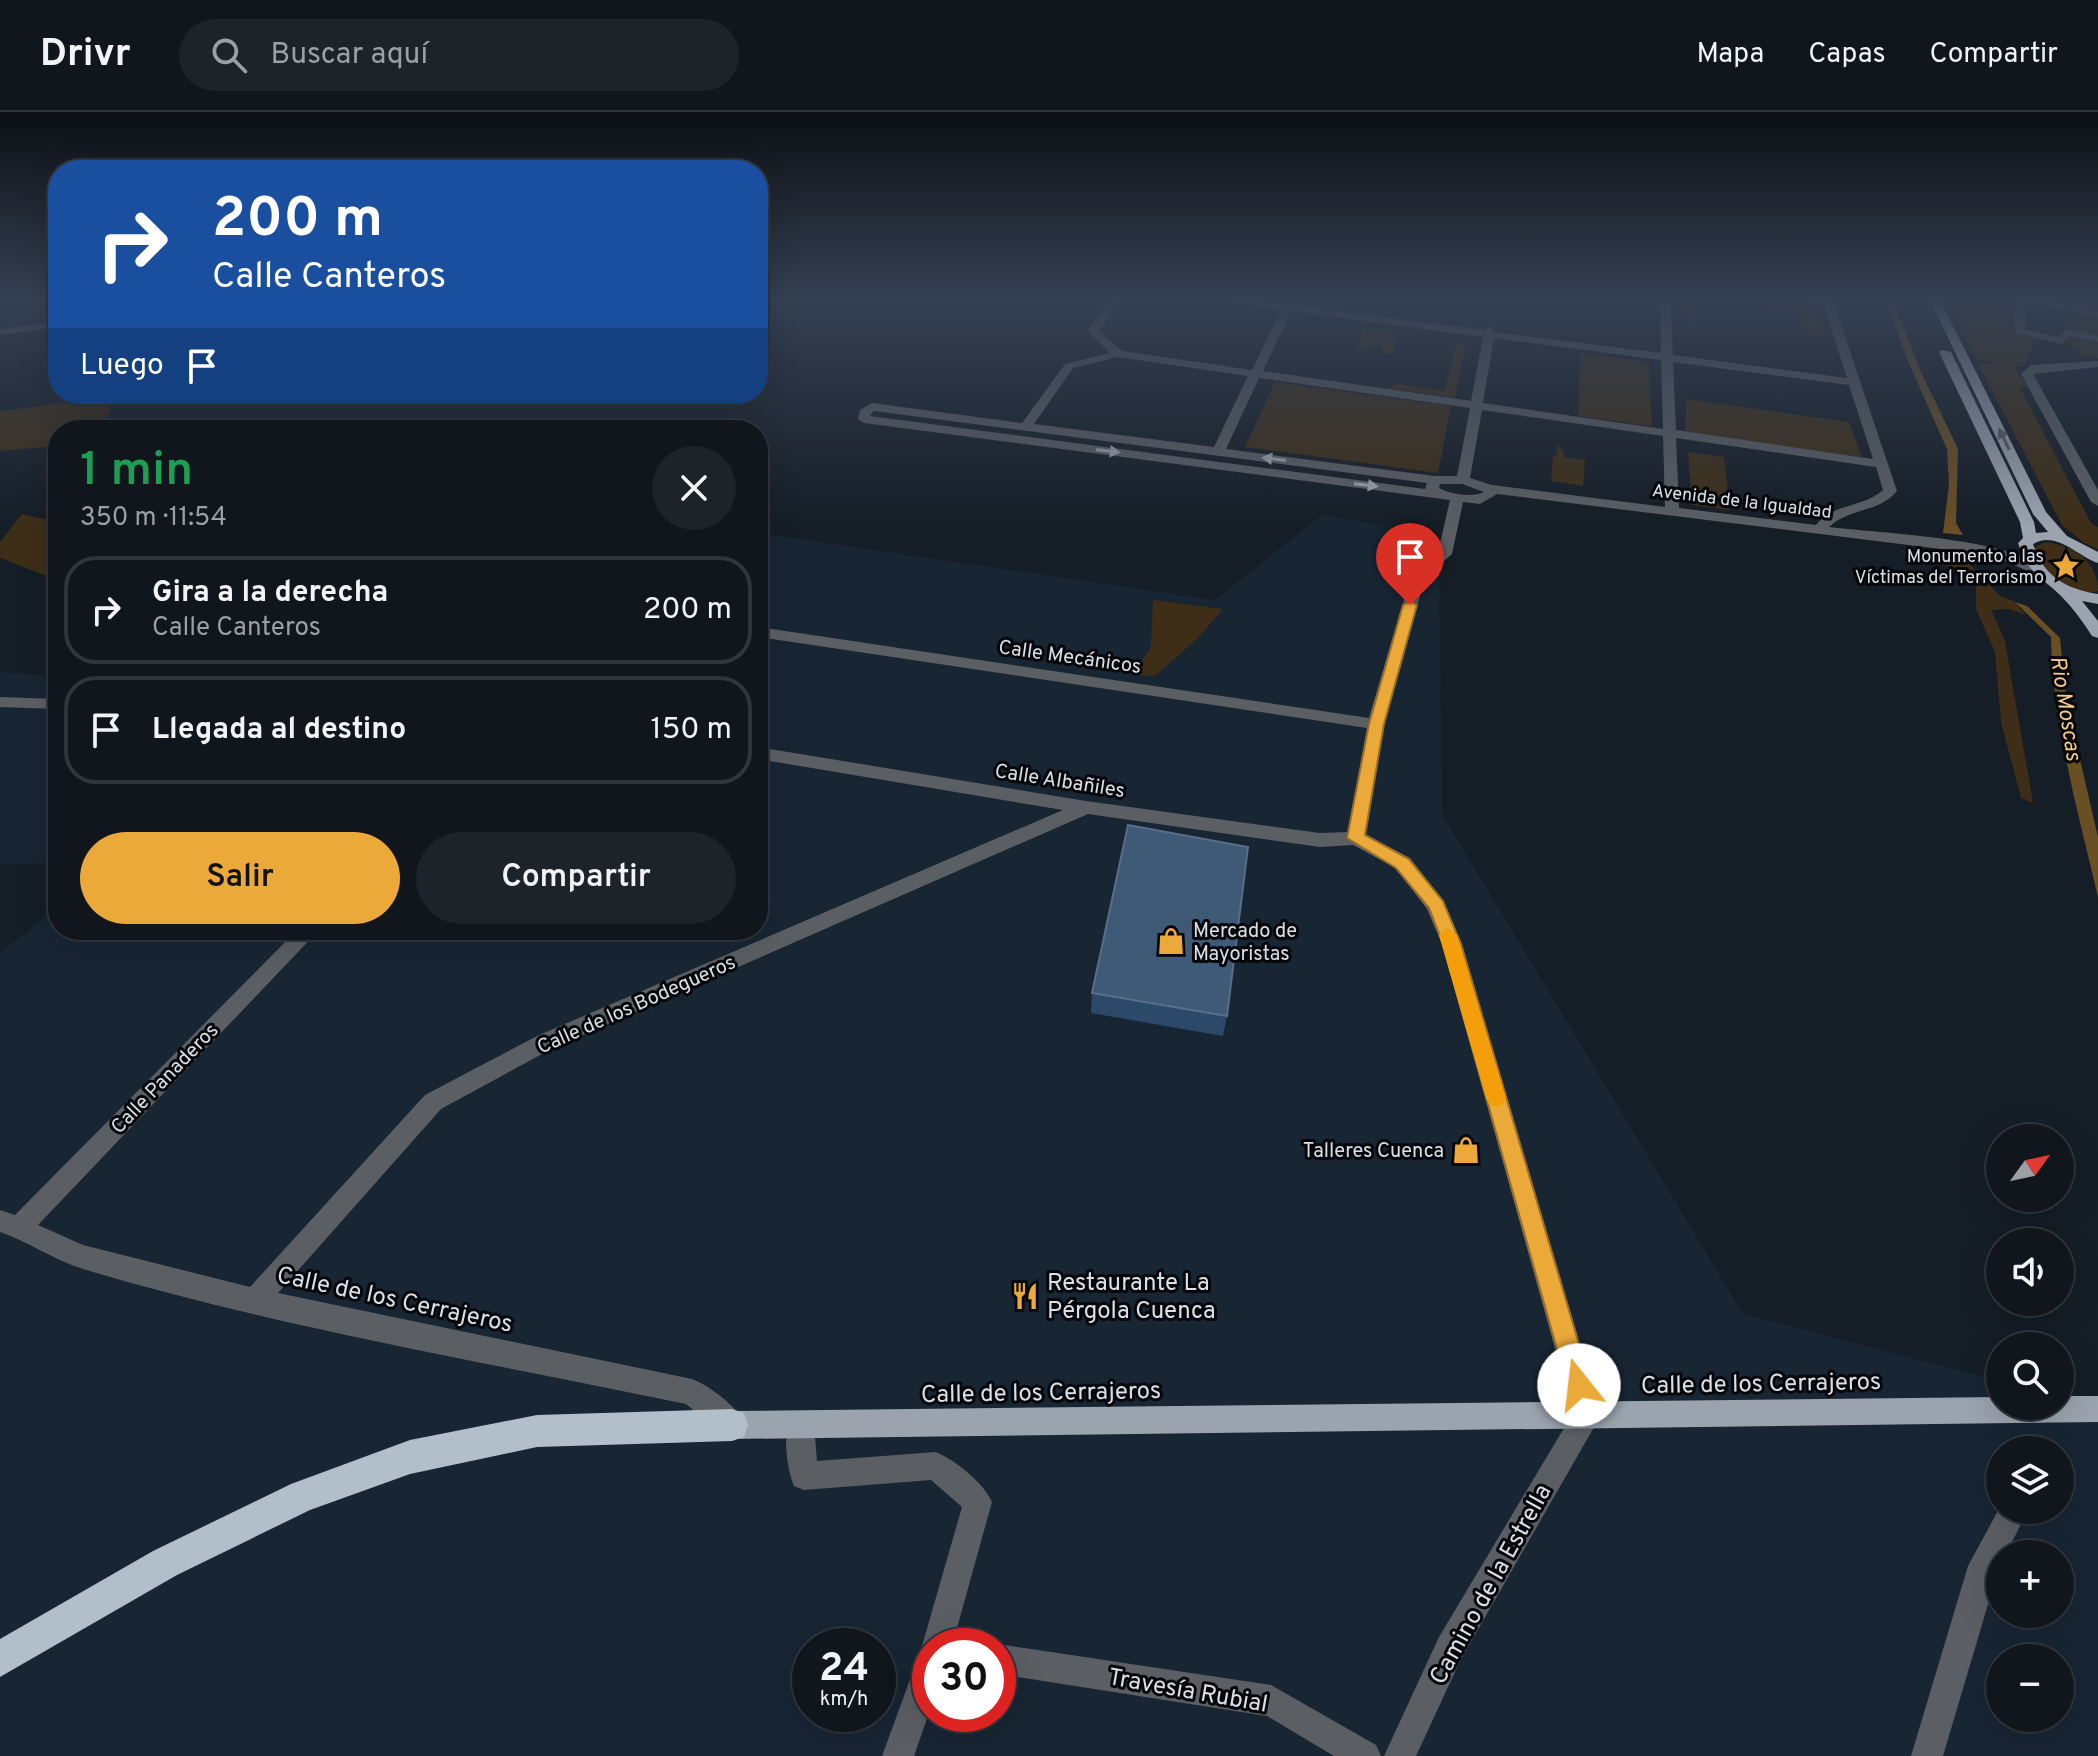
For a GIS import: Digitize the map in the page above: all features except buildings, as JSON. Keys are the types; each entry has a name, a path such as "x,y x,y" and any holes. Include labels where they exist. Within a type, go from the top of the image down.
{"highway":[{"path":"0,1659 192,1549 303,1496 410,1457 537,1431 732,1425"}],"main road":[{"path":"1956,375 2027,522 2028,556 2048,582 2066,592 2098,599"},
{"path":"1972,375 2040,514 2063,540 2095,554"},
{"path":"2027,541 2063,540"},
{"path":"2066,592 2098,633"},
{"name":"Calle de los Cerrajeros","path":"732,1425 2098,1409"}],"street":[{"path":"1025,428 1063,375"},
{"path":"1218,452 1256,375"},
{"path":"1261,375 1882,464"},
{"path":"1481,375 1475,405 1449,488 1445,554 1418,576 1376,724 1356,838 1403,863 1442,918 1587,1415"},
{"path":"1667,375 1672,511"},
{"path":"1800,375 1854,382"},
{"path":"1820,529 1826,520 1889,494 1890,487 1852,375"},
{"path":"2027,375 2098,502"},
{"path":"872,407 1218,452 1449,488 864,419 864,413 872,407"},
{"name":"Avenida de la Igualdad","path":"1449,488 1480,500 1489,497 1490,489 1990,551 2017,559 2037,570"},
{"name":"Avenida de la Igualdad","path":"1990,551 2010,550 2027,541"},
{"name":"Calle Mecánicos","path":"768,633 1376,724"},
{"path":"0,702 48,704"},
{"name":"Calle Albañiles","path":"768,755 1086,807 1320,840 1356,838"},
{"name":"Calle de los Bodegueros","path":"255,1300 433,1102 545,1042 1086,807"},
{"name":"Calle Panaderos","path":"10,1224 299,940"},
{"name":"Calle de los Cerrajeros","path":"10,1224 79,1256 255,1300 692,1392 732,1425"},
{"name":"Camino de la Estrella","path":"1400,1756 1450,1648 1587,1415"},
{"path":"800,1424 804,1476 936,1466 978,1502 942,1628"},
{"path":"1927,1756 1983,1566 2006,1524"},
{"name":"Travesía Rubial","path":"1016,1662 1271,1701 1365,1756"},
{"path":"898,1756 912,1717"}],"shaded area":[{"path":"1448,375 1460,375 1455,398 1391,389 1393,383 1444,391"},
{"path":"1580,375 1650,375 1652,426 1578,416"},
{"path":"1984,375 2019,375 2028,387 2020,388 2091,523 2098,527 2098,549 2084,543 2062,525"},
{"path":"1275,382 1451,406 1438,473 1245,447"},
{"path":"1686,399 1849,422 1862,457 1685,433"},
{"path":"57,404 108,404 111,411 104,420 48,420 48,447 0,451 0,411"},
{"path":"1556,444 1564,451 1564,457 1585,460 1583,486 1551,481 1553,456 1557,456"},
{"path":"1688,452 1724,457 1730,510 1692,505"},
{"path":"22,514 45,519 48,529 48,576 0,558 0,542"},
{"path":"1322,515 1439,535 1442,814 1743,1314 1986,1377 1986,1420 2074,1420 2074,1406 2098,1406 2098,1756 0,1756 0,953 48,915 48,940 768,940 768,534 1215,600"},
{"path":"2046,542 2075,551 2089,563 2097,580 2098,591 2075,591 2050,575 2032,548"},
{"path":"1899,551 1962,556 2000,596 2014,601 2026,615 2009,609 1991,610 2005,641 2033,803 2021,798 2001,722 1995,652 1976,609 1976,579 1966,572"},
{"path":"1153,600 1223,609 1196,640 1155,676 1133,675 1151,646"},
{"path":"0,672 48,675 48,863 0,864"}],"water":[{"path":"1914,375 1922,375 1958,449 1956,523 1963,535 1943,533 1949,484 1947,449"},
{"name":"Rio Moscas","path":"2015,602 2027,606 2060,638 2066,699 2098,837 2098,897 2061,736 2051,637"}],"slow traffic":[{"path":"1448,935 1496,1098"}],"place":[{"name":"Monumento a las Víctimas del Terrorismo","path":"2066,566"},
{"name":"Mercado de Mayoristas","path":"1171,941"},
{"name":"Talleres Cuenca","path":"1466,1150"},
{"name":"Restaurante La Pérgola Cuenca","path":"1025,1296"}],"route":[{"path":"1410,605 1376,724 1356,838 1403,863 1436,906 1452,944 1579,1385"}]}
